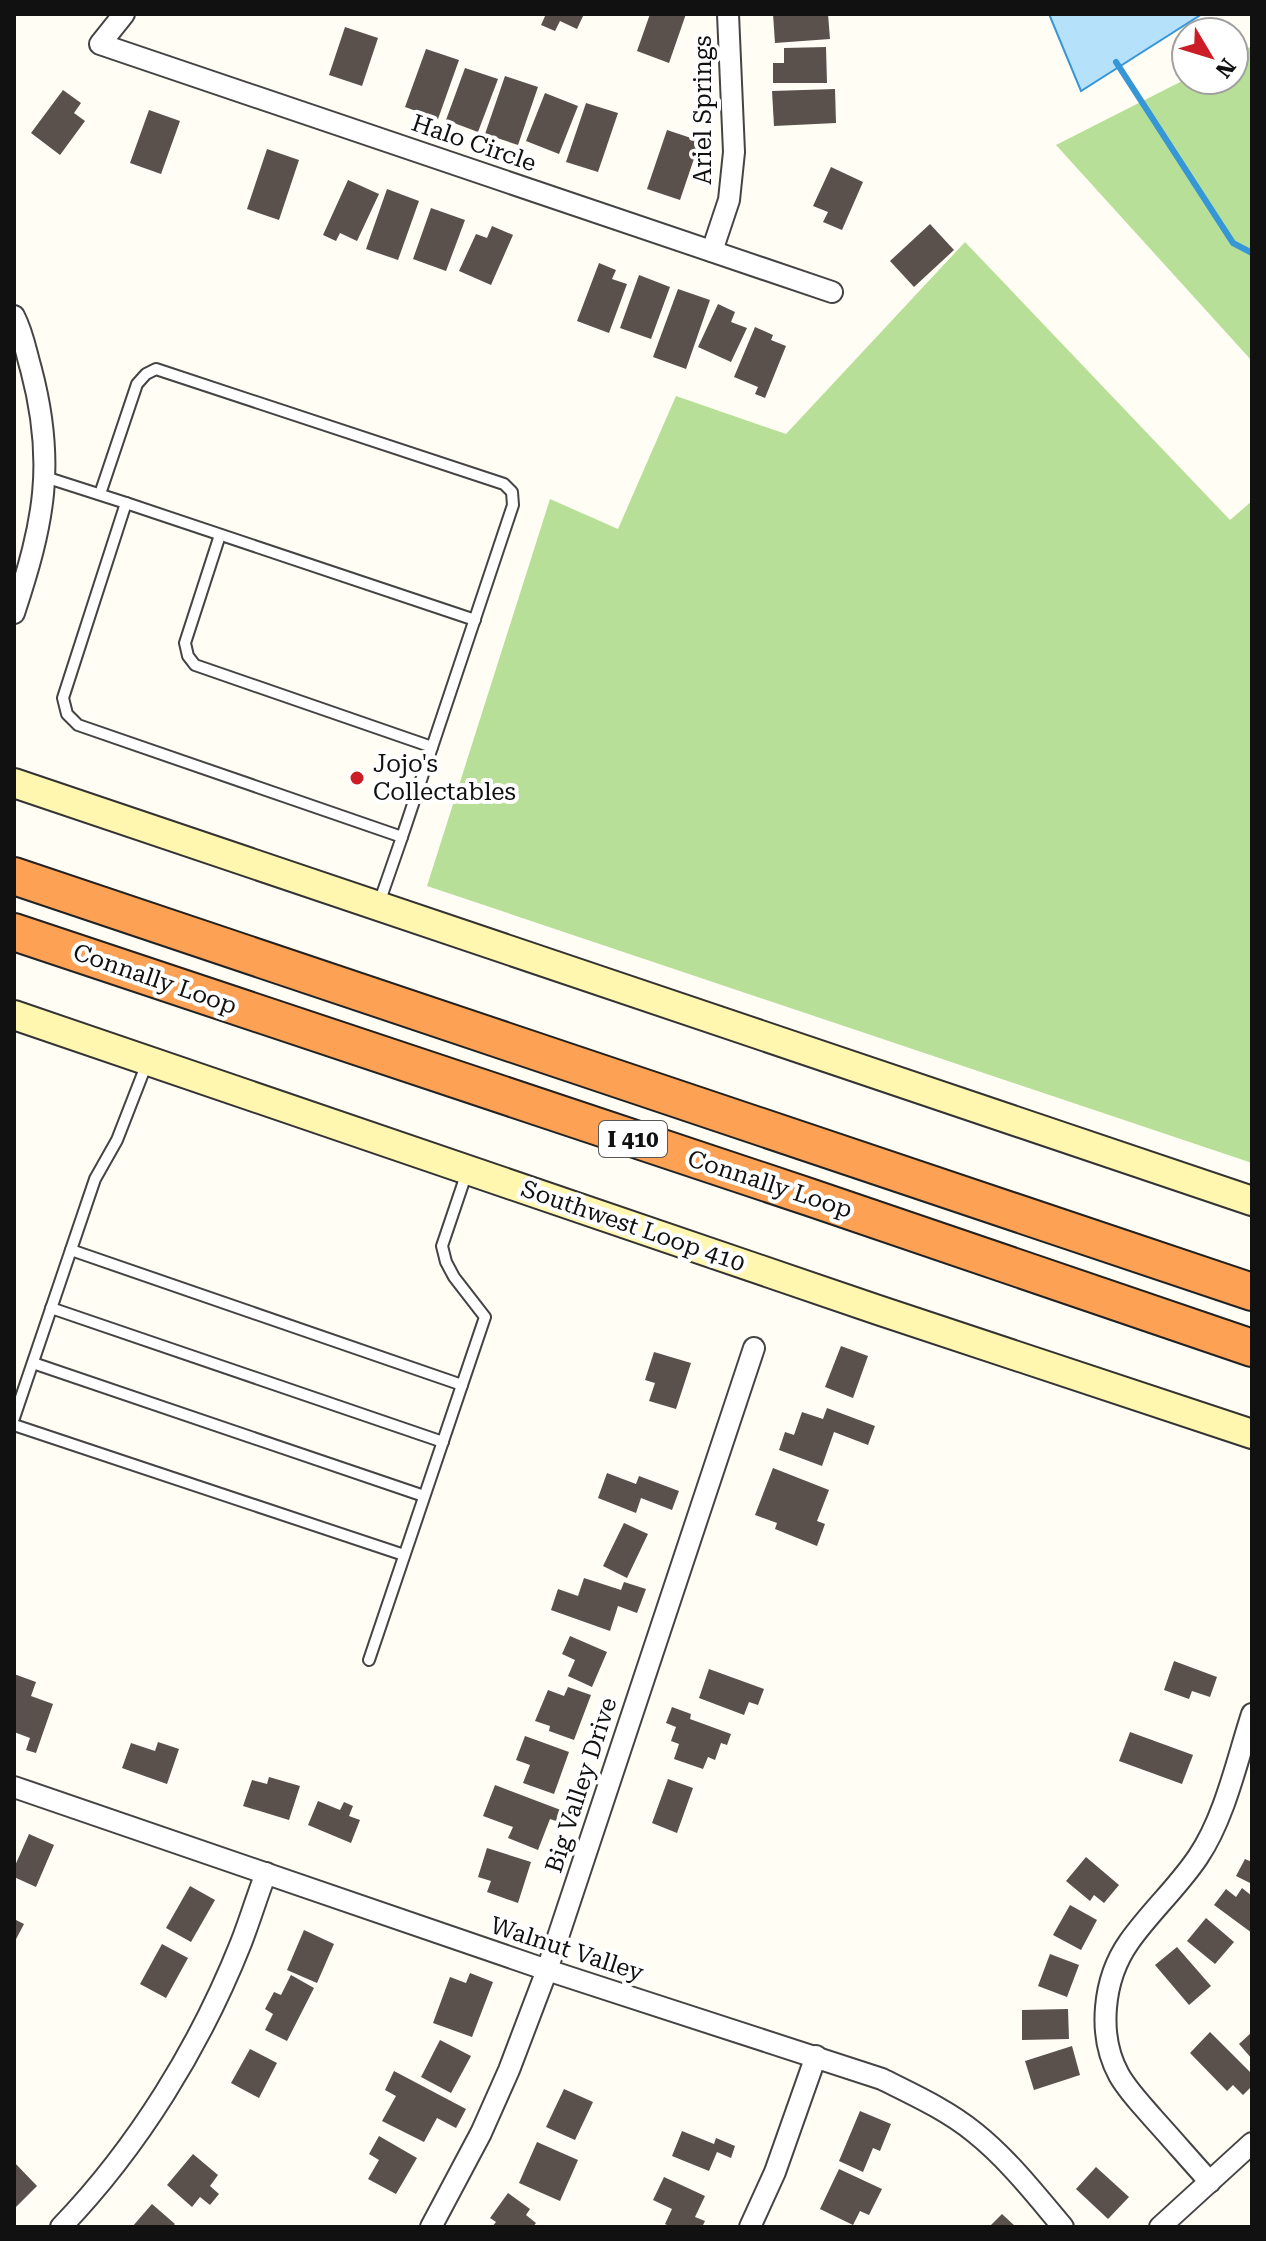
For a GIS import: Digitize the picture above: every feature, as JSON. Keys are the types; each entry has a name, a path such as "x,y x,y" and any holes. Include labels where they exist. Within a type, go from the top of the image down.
{"highway":[{"name":"Connally Loop","path":"14,876 1252,1292"},
{"name":"Connally Loop","path":"14,932 1252,1348"}],"main road":[{"path":"14,783 1252,1201"},
{"name":"Southwest Loop 410","path":"14,1015 1252,1434"}],"street":[{"name":"Halo Circle","path":"124,14 100,44 832,292"},
{"name":"Ariel Springs","path":"712,251 729,200 734,152 728,14"},
{"path":"14,316 20,326 36,387 44,437 45,477 38,533 14,613"},
{"name":"Big Valley Drive","path":"431,2227 481,2133 547,1970 754,1348"},
{"path":"1210,2182 1119,2075 1106,2025 1107,1999 1114,1969 1128,1942 1199,1855 1212,1831 1252,1714"},
{"name":"Walnut Valley","path":"14,1787 547,1970 882,2079 929,2103 973,2131 1015,2169 1063,2227"},
{"path":"61,2227 90,2198 153,2111 201,2030 240,1944 266,1873"},
{"path":"750,2227 775,2172 816,2056"},
{"path":"1160,2227 1252,2143"}],"lane":[{"path":"100,494 137,384 156,369 504,484 512,492 513,505 378,906"},
{"path":"45,477 475,620"},
{"path":"126,503 63,698 67,714 78,725 402,837"},
{"path":"220,535 185,643 188,656 195,665 432,747"},
{"path":"14,1418 95,1179 117,1140 148,1061"},
{"path":"369,1660 485,1317 454,1277 442,1246 467,1170"},
{"path":"71,1250 462,1385"},
{"path":"51,1308 443,1442"},
{"path":"33,1363 424,1496"},
{"path":"14,1425 404,1555"}],"green space":[{"path":"1250,47 1252,361 1056,145 1170,87 1170,96 1250,96"},
{"path":"965,242 1230,520 1252,501 1252,1163 427,886 550,499 618,529 676,396 786,434"}],"water":[{"path":"1049,14 1202,14 1170,16 1170,34 1081,91"}],"building":[{"path":"546,14 584,14 577,29 560,21 555,31 541,25"},
{"path":"650,14 686,14 669,63 637,51"},
{"path":"773,14 828,14 830,39 775,43"},
{"path":"345,27 378,38 362,86 329,75"},
{"path":"826,47 827,83 773,83 773,63 784,63 784,48"},
{"path":"426,49 459,60 438,119 405,107"},
{"path":"465,68 498,79 478,132 446,120"},
{"path":"505,76 538,87 518,145 485,134"},
{"path":"835,89 836,123 774,126 772,91"},
{"path":"63,90 81,103 74,113 85,121 60,155 31,133"},
{"path":"545,93 578,106 559,154 526,141"},
{"path":"586,103 618,113 598,172 566,162"},
{"path":"149,110 180,121 161,174 130,163"},
{"path":"667,130 700,141 680,200 647,189"},
{"path":"267,149 299,160 279,220 247,209"},
{"path":"831,167 863,182 842,230 823,222 828,212 813,206"},
{"path":"348,180 379,194 357,241 340,233 336,241 323,235"},
{"path":"387,189 419,201 398,260 366,249"},
{"path":"431,208 465,220 446,271 413,259"},
{"path":"930,224 954,250 914,287 890,261"},
{"path":"492,226 513,235 491,285 459,271 476,234 487,238"},
{"path":"599,263 616,270 612,279 627,284 609,333 577,321"},
{"path":"639,275 670,287 651,339 620,328"},
{"path":"678,289 710,300 686,369 653,357"},
{"path":"718,304 735,312 731,322 747,328 731,362 698,347"},
{"path":"755,327 773,335 771,340 786,346 765,398 755,394 758,387 734,377"},
{"path":"841,1346 868,1356 853,1398 825,1387"},
{"path":"654,1352 691,1363 676,1409 649,1401 655,1383 645,1380"},
{"path":"827,1408 875,1426 868,1445 834,1432 822,1466 779,1450 785,1432 794,1435 802,1412 823,1419"},
{"path":"773,1468 829,1490 817,1521 825,1524 817,1546 775,1529 777,1523 755,1515"},
{"path":"607,1473 636,1484 639,1476 679,1491 672,1510 641,1498 636,1513 598,1498"},
{"path":"624,1523 648,1534 627,1578 603,1566"},
{"path":"584,1578 621,1590 624,1582 646,1589 637,1613 618,1606 610,1631 551,1610 558,1589 578,1596"},
{"path":"570,1636 607,1652 592,1687 568,1676 575,1660 562,1654"},
{"path":"1174,1661 1217,1677 1210,1697 1192,1691 1189,1699 1164,1690"},
{"path":"709,1669 764,1689 758,1705 749,1702 744,1715 699,1698"},
{"path":"14,1674 36,1682 31,1696 53,1704 36,1753 26,1750 30,1738 14,1732"},
{"path":"568,1687 591,1695 574,1740 549,1731 550,1726 535,1721 548,1690 564,1696"},
{"path":"672,1707 691,1714 690,1719 731,1734 727,1745 721,1743 715,1760 708,1757 703,1769 674,1759 679,1744 671,1741 676,1727 666,1723"},
{"path":"1130,1732 1193,1755 1182,1784 1119,1761"},
{"path":"525,1736 569,1752 554,1794 523,1783 530,1765 516,1760"},
{"path":"158,1742 179,1749 167,1784 122,1768 131,1743 155,1751"},
{"path":"269,1777 300,1786 289,1820 243,1806 252,1780 267,1784"},
{"path":"668,1779 693,1788 677,1833 652,1823"},
{"path":"495,1785 566,1812 562,1823 550,1819 538,1850 508,1838 513,1827 483,1816"},
{"path":"318,1801 340,1810 344,1802 353,1806 349,1816 360,1820 351,1843 308,1825"},
{"path":"29,1834 54,1845 36,1887 14,1877 14,1868"},
{"path":"487,1848 531,1862 518,1903 487,1892 491,1881 478,1877"},
{"path":"1086,1857 1119,1885 1104,1903 1094,1895 1090,1901 1066,1881"},
{"path":"1245,1859 1252,1862 1252,1884 1236,1876"},
{"path":"190,1886 215,1900 191,1942 166,1928"},
{"path":"1242,1888 1252,1896 1252,1933 1214,1905 1226,1889 1236,1897"},
{"path":"1070,1905 1097,1920 1081,1950 1053,1935"},
{"path":"1206,1918 1234,1942 1215,1964 1187,1941"},
{"path":"14,1919 24,1924 14,1943"},
{"path":"304,1930 334,1944 317,1983 287,1970"},
{"path":"162,1944 188,1958 166,1998 140,1984"},
{"path":"1177,1947 1211,1986 1189,2005 1155,1965"},
{"path":"1050,1954 1079,1965 1067,1997 1038,1986"},
{"path":"470,1973 493,1982 472,2037 433,2023 450,1977 466,1983"},
{"path":"291,1975 314,1988 287,2041 265,2030 273,2014 265,2009 274,1992 281,1995"},
{"path":"1068,2009 1069,2039 1022,2040 1022,2010"},
{"path":"1210,2032 1252,2074 1252,2086 1243,2095 1233,2085 1227,2091 1190,2053"},
{"path":"1252,2032 1252,2059 1239,2044"},
{"path":"440,2040 471,2056 451,2093 421,2077"},
{"path":"1072,2046 1080,2075 1034,2090 1025,2061"},
{"path":"250,2049 277,2063 259,2098 231,2083"},
{"path":"394,2071 466,2109 456,2128 437,2118 424,2142 382,2121 396,2096 385,2090"},
{"path":"564,2089 593,2102 575,2140 546,2127"},
{"path":"860,2111 891,2124 880,2151 873,2148 863,2172 839,2161"},
{"path":"682,2131 714,2144 716,2138 735,2146 731,2158 717,2152 709,2171 672,2156"},
{"path":"379,2136 417,2158 396,2194 368,2179 379,2160 369,2154"},
{"path":"537,2142 578,2160 560,2201 519,2183"},
{"path":"193,2154 218,2175 210,2186 219,2194 210,2205 200,2197 192,2207 167,2185"},
{"path":"14,2162 37,2186 16,2207 14,2205"},
{"path":"1096,2167 1129,2197 1108,2219 1076,2189"},
{"path":"839,2169 882,2189 869,2215 860,2211 853,2225 820,2209"},
{"path":"664,2177 705,2196 695,2217 705,2221 702,2227 671,2227 665,2224 672,2209 653,2200"},
{"path":"508,2193 530,2209 526,2215 536,2223 533,2227 492,2227 496,2222 490,2218"},
{"path":"152,2204 175,2224 172,2227 132,2227"},
{"path":"1002,2214 1016,2227 989,2227"}],"waterway":[{"path":"1116,62 1233,243 1252,253"}],"place":[{"name":"Jojo's Collectables","path":"357,778"}]}
